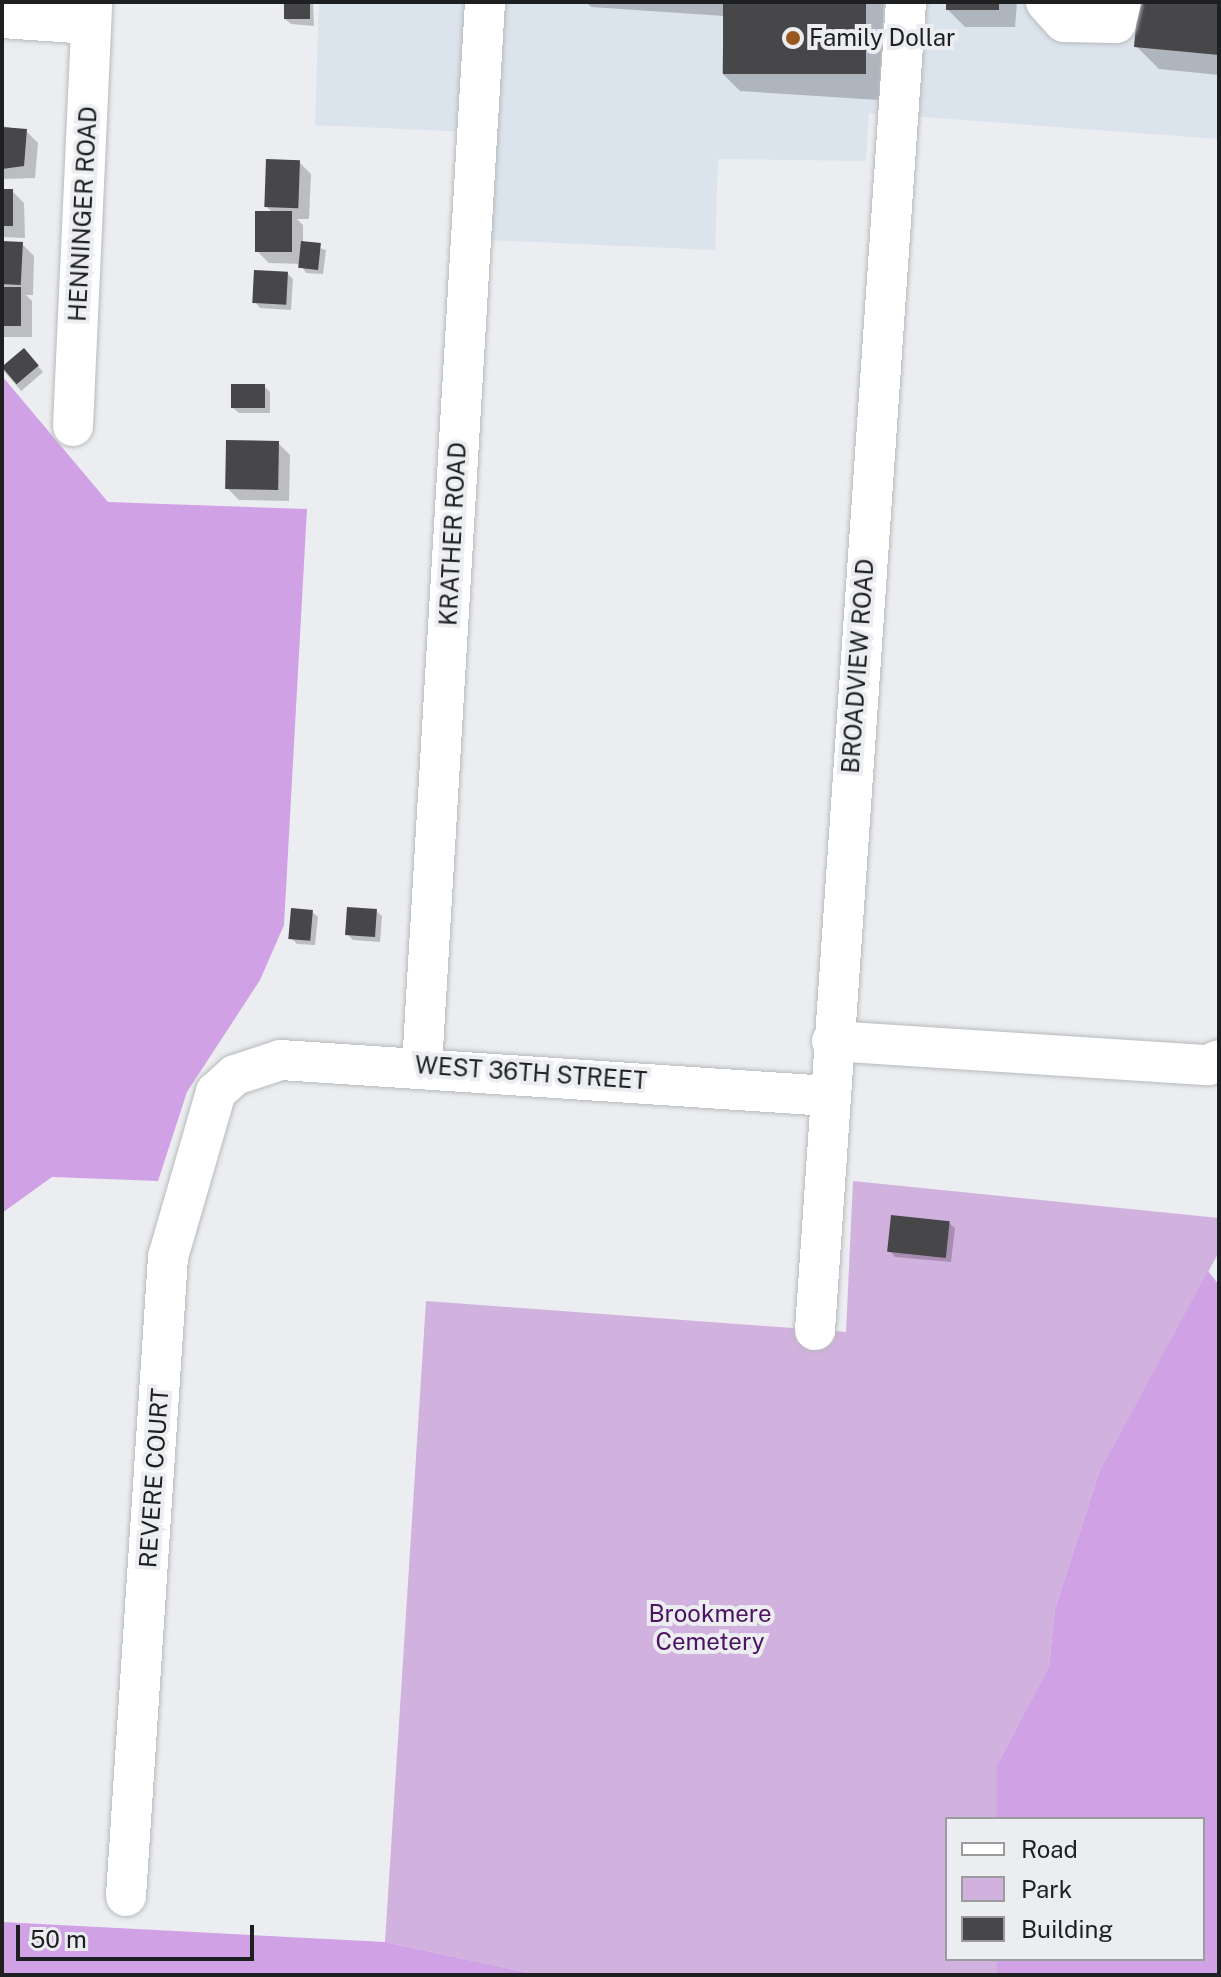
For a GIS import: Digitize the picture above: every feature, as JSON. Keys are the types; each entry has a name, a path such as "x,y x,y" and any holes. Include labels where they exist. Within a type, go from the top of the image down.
{"street":[{"name":"KRATHER ROAD","path":"422,1066 485,2"},
{"name":"BROADVIEW ROAD","path":"815,1330 832,1041 906,2"},
{"path":"1046,2 1064,22 1116,23 1121,2"},
{"path":"2,18 92,13"},
{"name":"HENNINGER ROAD","path":"73,426 92,13"},
{"path":"832,1041 1208,1065 1219,1060"},
{"name":"WEST 36TH STREET","path":"235,1075 281,1060 422,1066 829,1096"},
{"name":"REVERE COURT","path":"126,1896 168,1257 203,1123 216,1092 235,1075"}],"shaded area":[{"path":"319,2 1219,2 1219,139 869,113 866,161 718,159 715,250 489,240 494,133 315,125"},
{"path":"2,376 108,502 307,509 284,925 260,980 187,1092 158,1181 52,1177 2,1213"},
{"path":"1208,1271 1219,1285 1219,1975 997,1975 997,1961 1205,1961 1205,1817 997,1817 997,1765 1049,1666 1055,1609 1099,1472"},
{"path":"2,1922 385,1942 539,1975 2,1975"}],"green space":[{"name":"Brookmere Cemetery","path":"853,1181 1219,1218 1219,1252 1099,1472 1055,1609 1049,1666 997,1765 997,1817 945,1817 945,1961 997,1961 997,1975 539,1975 385,1942 426,1301 846,1332"}],"building":[{"path":"284,2 310,2 310,19 284,19"},
{"name":"Family Dollar","path":"723,2 866,2 866,74 723,74"},
{"path":"946,2 999,2 999,10 946,10"},
{"path":"1138,2 1219,2 1219,55 1134,47"},
{"path":"2,127 27,129 24,166 2,169"},
{"path":"266,159 300,160 298,208 264,207"},
{"path":"2,189 13,189 13,226 2,226"},
{"path":"255,211 292,211 292,252 255,252"},
{"path":"2,241 23,242 21,285 2,284"},
{"path":"301,241 321,243 318,270 298,268"},
{"path":"254,270 288,272 286,305 252,303"},
{"path":"2,287 21,287 21,326 2,326"},
{"path":"24,348 39,366 17,384 2,366"},
{"path":"231,384 265,384 265,408 231,408"},
{"path":"226,440 279,441 278,490 225,489"},
{"path":"347,907 377,909 375,937 345,935"},
{"path":"291,908 313,910 310,941 288,939"},
{"path":"891,1215 950,1221 946,1258 887,1252"}],"place":[{"name":"Family Dollar","path":"793,38"}]}
